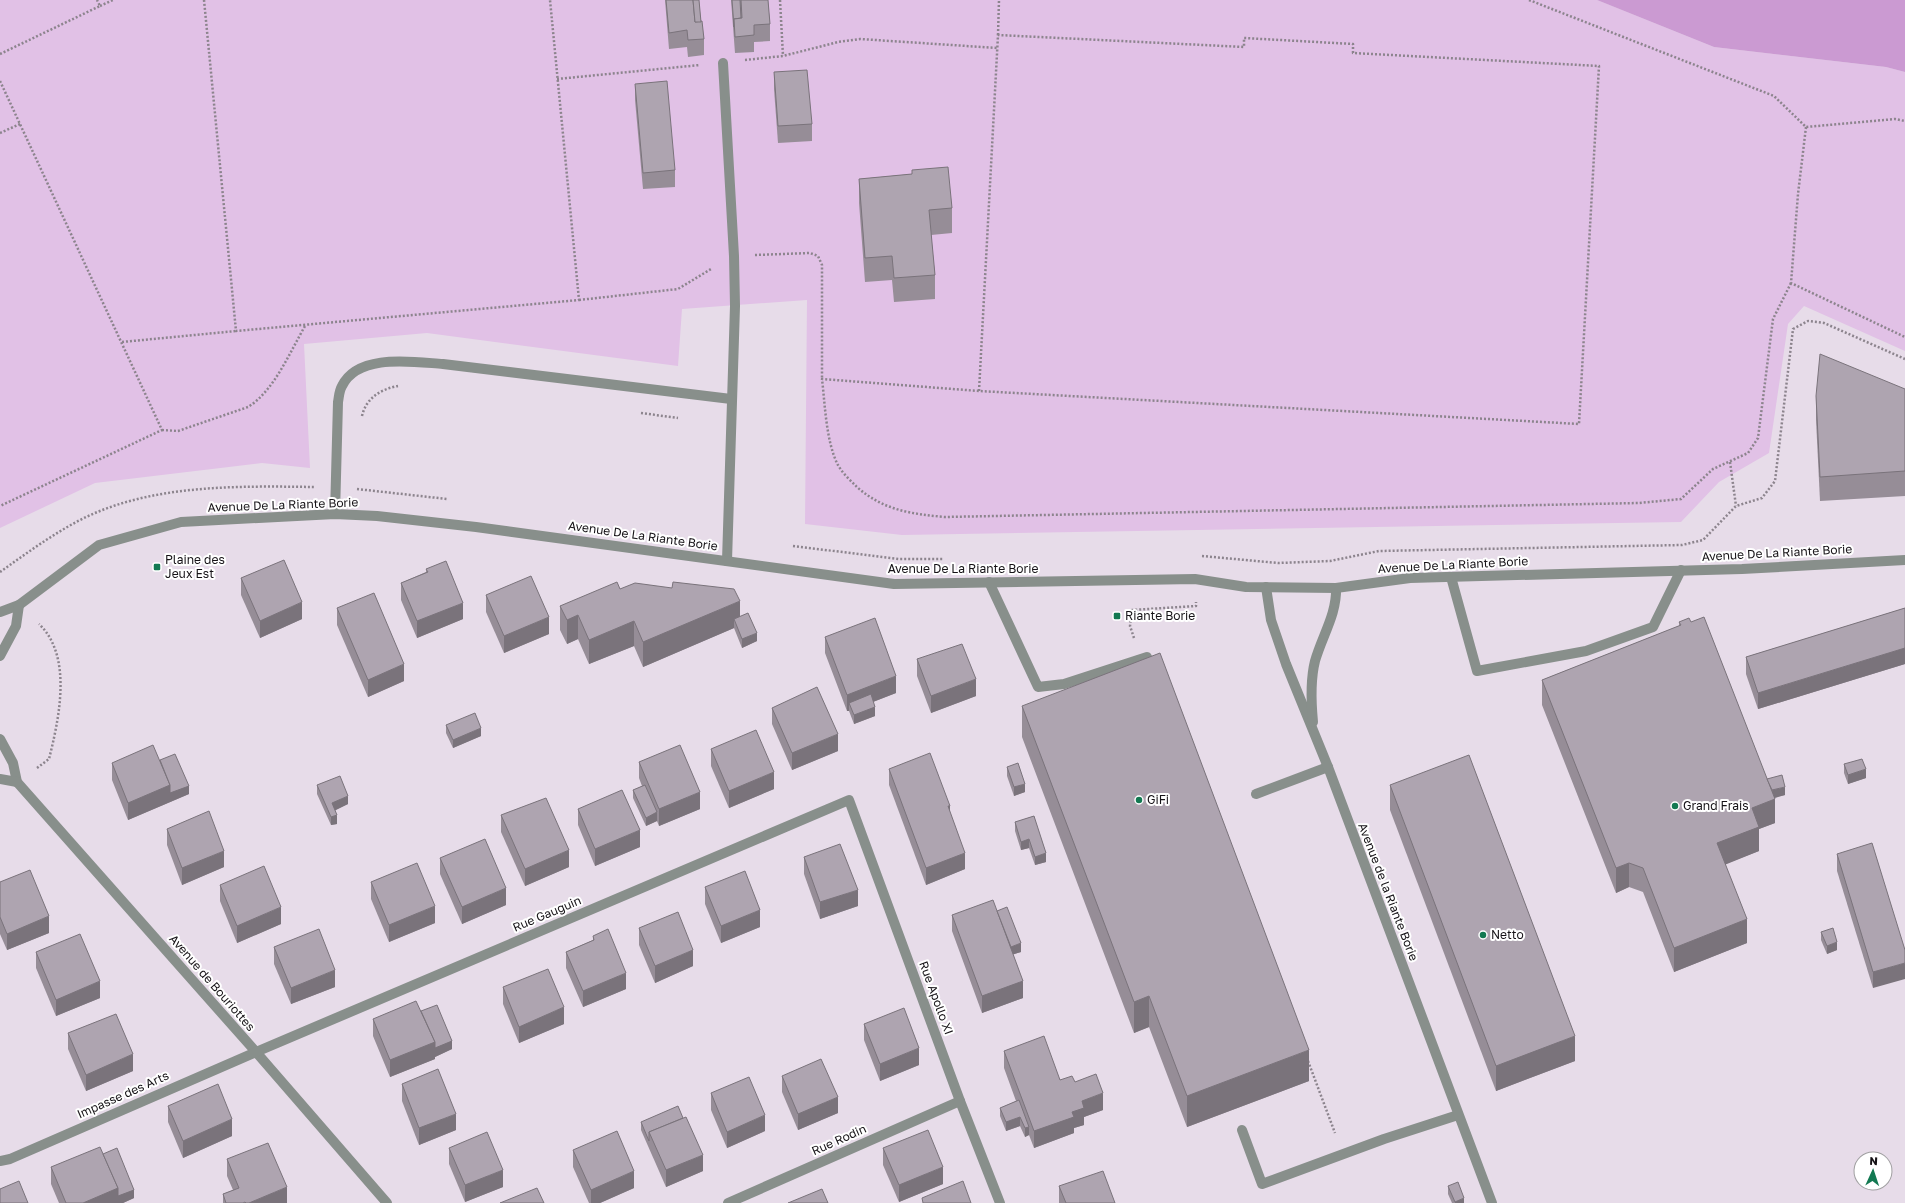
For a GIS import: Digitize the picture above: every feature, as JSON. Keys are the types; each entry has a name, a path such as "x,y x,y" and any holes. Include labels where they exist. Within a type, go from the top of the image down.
{"street":[{"path":"723,63 734,256 735,306 727,561"},
{"path":"335,514 338,402 341,387 350,375 362,368 381,362 408,361 443,364 731,399"},
{"name":"Avenue De La Riante Borie","path":"0,612 19,605 99,545 181,522 335,514 377,516 476,527 894,584 1195,579 1246,587 1336,588 1410,578 1682,570 1905,560"},
{"path":"1451,577 1477,672 1586,651 1652,627 1682,570"},
{"path":"989,582 1038,687 1064,684 1147,657"},
{"name":"Avenue de la Riante Borie","path":"1266,587 1271,620 1286,664 1328,767 1492,1203"},
{"path":"1313,730 1310,690 1315,661 1337,601 1336,588"},
{"path":"0,656 16,626 19,605"},
{"name":"Avenue de Bouriottes","path":"0,739 13,763 17,782 256,1052 386,1203"},
{"path":"1256,794 1328,767"},
{"path":"0,779 17,782"},
{"name":"Rue Gauguin","path":"256,1052 849,800"},
{"name":"Rue Apollo XI","path":"849,800 960,1101 1000,1203"},
{"name":"Impasse des Arts","path":"0,1160 18,1156 256,1052"},
{"name":"Rue Rodin","path":"728,1203 960,1101"},
{"path":"1242,1130 1262,1184 1343,1154 1458,1115"}],"path":[{"path":"97,0 100,6"},
{"path":"0,54 113,0"},
{"path":"204,0 236,331"},
{"path":"122,342 579,300 550,0"},
{"path":"780,0 783,56"},
{"path":"979,391 999,0"},
{"path":"1529,0 1774,96 1806,127 1895,120 1905,121"},
{"path":"998,35 1244,47 1244,38 1353,44 1353,53 1599,66 1579,424 979,391 822,379 828,428 837,463 849,480 880,503 898,510 923,515 945,517 1639,503 1681,500 1713,469 1748,453 1758,438 1773,319 1791,283 1798,194 1806,127"},
{"path":"557,79 783,56 838,42 860,39 997,48"},
{"path":"0,81 162,430"},
{"path":"0,133 20,124"},
{"path":"1791,283 1905,337"},
{"path":"1147,657 1136,644 1130,626 1132,610 1196,606 1194,556 1225,557 1278,563 1330,560 1379,551 1682,546 1703,540 1736,506 1762,498 1775,481 1793,329 1808,321 1824,323 1905,359"},
{"path":"0,506 162,430 178,431 248,407 258,401 267,391 305,325"},
{"path":"361,422 362,414 372,397 380,391 404,385"},
{"path":"638,412 678,418"},
{"path":"1730,462 1736,506"},
{"path":"0,572 56,533 85,517 112,506 174,493 259,487 335,487 380,490 451,500"},
{"path":"790,545 899,559 944,559"},
{"path":"17,782 49,759 58,722 60,685 58,657 52,643 42,626 19,605"},
{"path":"1307,1059 1343,1154"}],"shaded area":[{"path":"0,0 1597,0 1714,47 1886,67 1905,72 1905,351 1804,306 1788,324 1769,453 1719,482 1681,522 902,535 805,524 807,300 682,309 678,366 427,333 304,344 310,468 262,463 95,483 0,528"},
{"path":"1597,0 1905,0 1905,72 1886,67 1714,47"}],"building":[{"path":"666,0 693,0 695,22 702,21 704,39 688,40 687,30 669,33"},
{"path":"693,0 699,0 701,22 695,22"},
{"path":"732,0 740,0 741,18 734,19 734,27"},
{"path":"741,0 768,0 770,24 754,25 754,35 735,37 734,19 742,18"},
{"path":"807,70 812,124 778,126 774,72"},
{"path":"667,81 675,170 643,173 635,84"},
{"path":"948,167 952,208 929,210 935,275 894,278 892,256 865,258 859,179 912,174 912,170"},
{"path":"1820,354 1905,389 1905,471 1820,477 1816,396"},
{"path":"284,560 302,602 260,621 241,578"},
{"path":"446,561 463,603 417,621 401,583 428,572 426,569"},
{"path":"531,576 549,617 504,636 486,595"},
{"path":"617,582 620,589 635,583 672,588 673,582 734,589 740,601 643,642 634,621 589,640 578,615 567,620 560,606"},
{"path":"374,593 404,664 368,680 337,608"},
{"path":"1905,608 1905,648 1758,693 1746,657"},
{"path":"748,613 757,633 742,639 734,619"},
{"name":"Grand Frais","path":"1704,617 1775,799 1752,808 1759,827 1717,843 1747,919 1674,948 1643,868 1629,863 1616,868 1542,680 1681,625 1679,622 1689,618 1691,622"},
{"path":"875,618 896,676 847,695 825,637"},
{"path":"962,644 976,679 931,696 917,659"},
{"path":"1160,653 1309,1050 1187,1096 1149,996 1134,1002 1022,706"},
{"path":"817,687 838,734 792,753 772,708"},
{"path":"871,694 875,707 854,715 849,703"},
{"path":"475,713 481,728 453,740 446,725"},
{"path":"756,730 774,772 729,791 711,749"},
{"path":"153,745 170,785 128,803 112,763"},
{"path":"680,745 700,792 659,809 639,762"},
{"path":"930,753 950,806 948,806 965,853 926,868 889,769"},
{"path":"175,754 189,786 170,793 170,785 160,760"},
{"name":"Netto","path":"1469,755 1575,1036 1496,1066 1390,785"},
{"path":"1862,759 1866,769 1848,775 1844,764"},
{"path":"1018,763 1025,784 1014,787 1007,767"},
{"path":"1782,775 1785,787 1772,790 1767,779"},
{"path":"340,776 348,796 332,803 337,815 331,817 317,785"},
{"path":"645,785 657,812 646,818 633,790"},
{"path":"622,790 640,830 595,849 578,809"},
{"path":"546,798 569,850 525,869 501,815"},
{"path":"209,811 224,851 182,868 167,829"},
{"path":"1034,816 1046,853 1035,857 1029,839 1021,842 1015,822"},
{"path":"485,839 506,888 462,907 440,858"},
{"path":"1872,843 1905,950 1905,963 1873,972 1837,854"},
{"path":"840,844 858,890 820,902 804,857"},
{"path":"417,863 435,906 389,925 371,882"},
{"path":"264,866 281,907 237,926 220,885"},
{"path":"30,870 49,916 7,934 0,917 0,882"},
{"path":"745,871 760,910 721,926 705,887"},
{"path":"993,900 1023,981 982,996 952,915"},
{"path":"1007,907 1021,943 1011,947 997,911"},
{"path":"678,912 693,950 655,966 639,928"},
{"path":"1833,928 1837,942 1827,946 1821,932"},
{"path":"319,929 335,970 291,988 274,947"},
{"path":"608,929 626,973 583,991 566,952 594,940 593,936"},
{"path":"80,934 100,981 56,1000 36,952"},
{"path":"548,969 564,1007 519,1027 503,987"},
{"path":"416,1001 435,1042 390,1060 373,1019"},
{"path":"437,1005 452,1041 435,1048 435,1042 421,1011"},
{"path":"904,1008 919,1048 880,1064 864,1024"},
{"path":"116,1014 133,1054 86,1075 68,1033"},
{"path":"1044,1036 1060,1080 1072,1076 1075,1082 1096,1074 1103,1093 1082,1101 1084,1108 1072,1112 1074,1117 1034,1131 1004,1051"},
{"path":"821,1059 838,1097 798,1114 782,1076"},
{"path":"438,1069 456,1114 419,1128 402,1084"},
{"path":"749,1077 765,1115 727,1132 711,1093"},
{"path":"218,1084 232,1119 183,1141 168,1106"},
{"path":"1019,1100 1029,1127 1025,1128 1020,1117 1006,1122 1000,1108"},
{"path":"678,1106 683,1118 649,1132 649,1141 641,1122"},
{"path":"686,1117 703,1155 666,1170 649,1132"},
{"path":"928,1130 943,1167 899,1185 883,1148"},
{"path":"617,1131 634,1171 591,1190 573,1150"},
{"path":"487,1132 503,1170 465,1185 449,1148"},
{"path":"268,1143 287,1187 249,1203 226,1203 223,1194 239,1188 227,1159"},
{"path":"100,1147 118,1188 83,1203 66,1203 51,1167"},
{"path":"117,1148 134,1190 118,1196 118,1188 103,1154"},
{"path":"1103,1171 1115,1203 1066,1203 1059,1186"},
{"path":"19,1181 28,1203 0,1203 0,1189"},
{"path":"963,1181 971,1203 923,1203 922,1198"},
{"path":"1458,1182 1464,1198 1455,1202 1448,1186"},
{"path":"537,1188 544,1203 500,1203"},
{"path":"822,1189 828,1203 788,1203"}],"place":[{"name":"Plaine des Jeux Est","path":"157,567"},
{"name":"Riante Borie","path":"1117,616"},
{"name":"GiFi","path":"1139,800"},
{"name":"Grand Frais","path":"1675,806"},
{"name":"Netto","path":"1483,935"}]}
